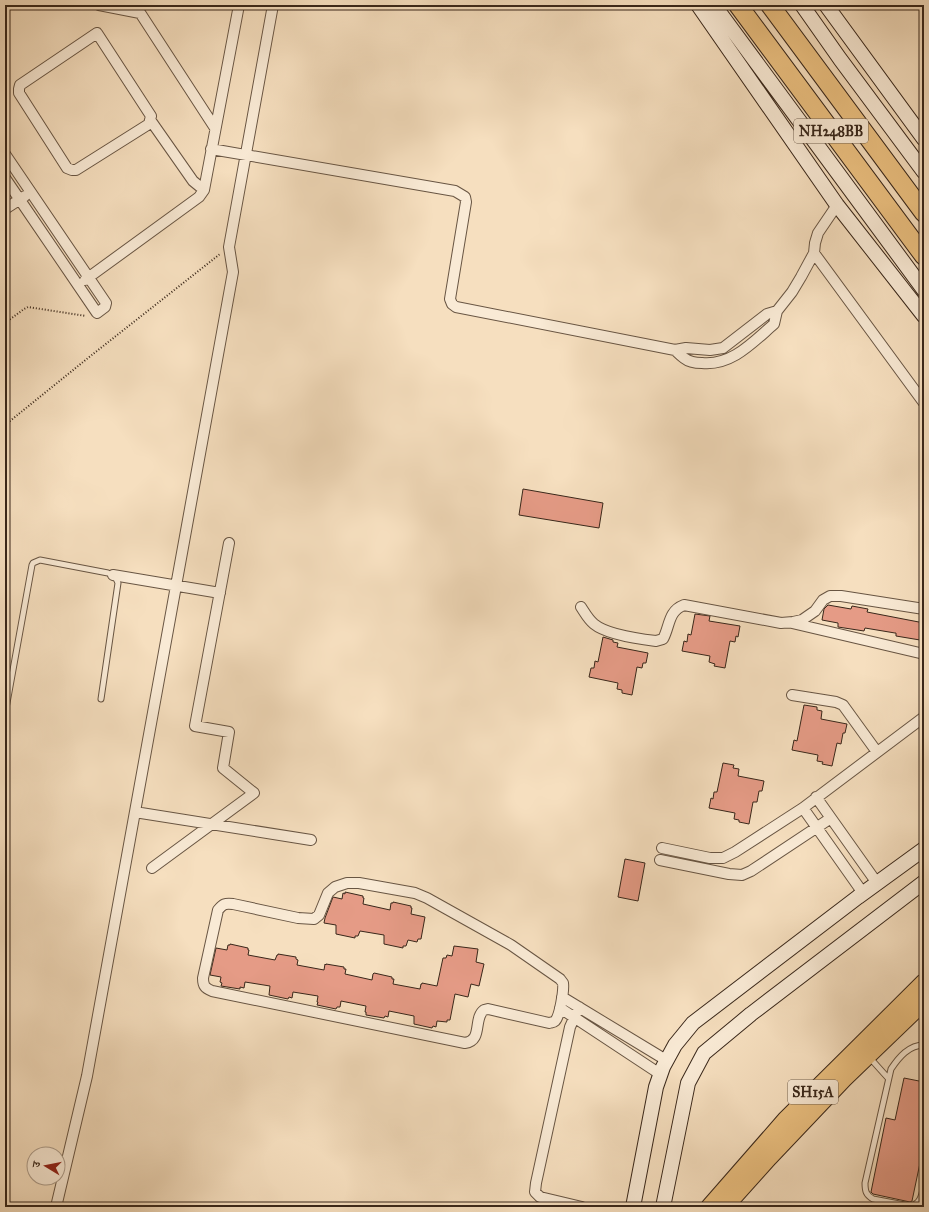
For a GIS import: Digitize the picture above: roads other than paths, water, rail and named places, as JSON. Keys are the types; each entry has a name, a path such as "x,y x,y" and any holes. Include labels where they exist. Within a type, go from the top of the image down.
{"highway":[{"name":"NH248BB","path":"738,5 924,256"},
{"name":"NH248BB","path":"770,5 924,212"}],"main road":[{"name":"SH15A","path":"709,1207 785,1120 924,982"},
{"name":"SH15A","path":"725,1207 844,1079 924,1002"}],"street":[{"path":"99,5 137,9 215,128"},
{"path":"78,285 199,197 204,190 239,5"},
{"path":"56,1207 87,1076 233,272 229,247 273,5"},
{"path":"698,5 837,205 924,316"},
{"path":"714,5 924,290"},
{"path":"802,5 924,172"},
{"path":"809,5 828,7 924,139"},
{"path":"151,121 149,124 83,166 76,170 72,170 67,168 18,93 18,89 20,85 96,33 151,116 151,121 193,181 204,190"},
{"path":"211,149 460,193 465,197 466,202 450,299 452,304 456,307 675,350 686,348 710,350 723,348 767,314 777,311"},
{"path":"5,154 106,303 105,307 97,313 5,178"},
{"path":"5,209 32,192"},
{"path":"675,350 685,359 697,363 709,364 724,361 740,353 774,324 777,311 792,292 814,252 818,233 837,205"},
{"path":"814,252 924,403"},
{"path":"152,868 254,793 223,768 229,732 195,726 229,543"},
{"path":"113,575 220,593"},
{"path":"581,607 589,619 605,631 656,641 663,639 674,611 684,605 781,623 802,620 815,611 823,600 830,596 841,596 924,609"},
{"path":"789,622 924,654"},
{"path":"792,696 836,702 843,705 877,752"},
{"path":"662,848 710,858 723,858 735,852 803,808 924,718"},
{"path":"816,797 877,883"},
{"path":"803,808 863,893"},
{"path":"141,812 311,840"},
{"path":"660,860 729,874 742,875 751,871 831,818"},
{"path":"633,1207 656,1087 666,1060 675,1045 693,1023 863,893 924,849"},
{"path":"663,1207 688,1083 704,1054 751,1014 924,882"},
{"path":"359,883 415,893 427,898 504,941 562,981 564,986 560,1008 555,1021 549,1023 488,1009 484,1010 480,1014 474,1039 470,1043 465,1043 212,991 206,989 203,984 203,978 218,910 222,905 226,903 233,904 298,918 314,919 319,915 328,893 335,887 359,883"},
{"path":"562,997 666,1060"},
{"path":"579,1007 570,1027 542,1151 535,1192 540,1197 582,1207"},
{"path":"560,1008 660,1074"}],"lane":[{"path":"5,714 33,563 40,560 113,575 117,578 118,583 101,700"},
{"path":"924,1045 915,1046 907,1050 896,1060 891,1068 865,1183 865,1189 868,1196 873,1199 910,1206 915,1205 919,1201 924,1185"},
{"path":"868,1056 888,1078"}]}
